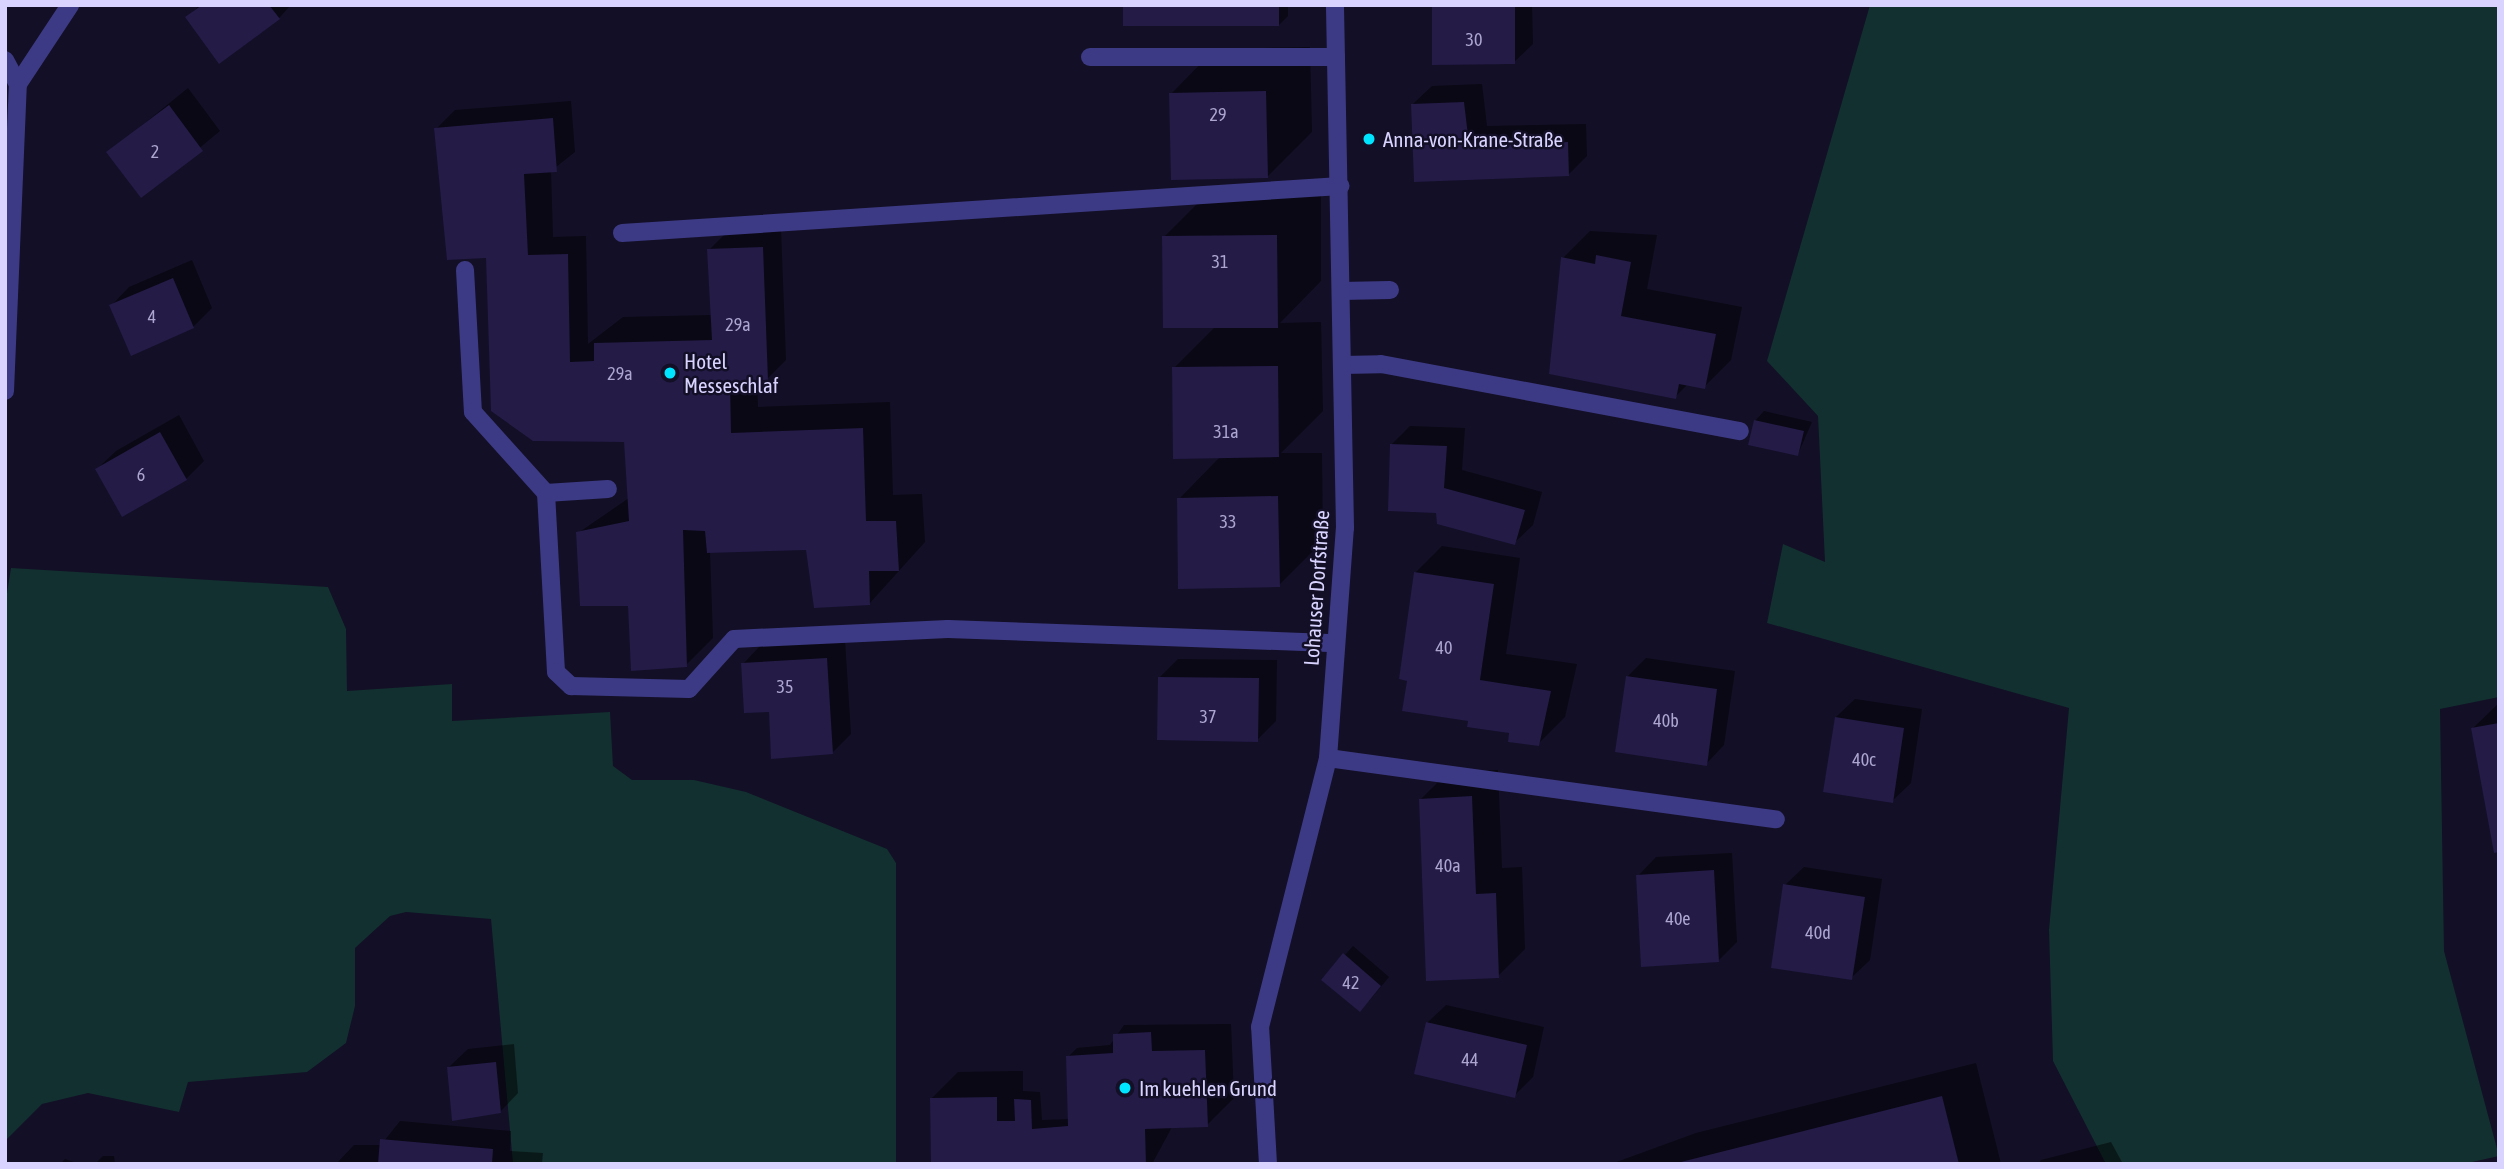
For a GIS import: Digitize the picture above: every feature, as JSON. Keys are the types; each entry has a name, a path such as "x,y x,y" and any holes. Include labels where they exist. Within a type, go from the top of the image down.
{"street":[{"path":"18,84 70,5"},
{"name":"Lohauser Dorfstraße","path":"1268,1164 1260,1027 1328,758 1345,528 1335,5"},
{"path":"1090,57 1336,57"},
{"path":"5,60 18,84 5,391"},
{"path":"622,233 1340,186"},
{"path":"465,270 473,412 546,493 556,673 571,686 689,689 734,639 948,629 1336,643"},
{"path":"1341,291 1390,290"},
{"path":"1342,365 1381,364 1740,431"},
{"path":"546,493 608,489"},
{"path":"1328,758 1776,819"}],"green space":[{"path":"1870,5 2499,5 2499,697 2440,709 2444,951 2499,1156 2463,1164 2106,1164 2053,1061 2049,930 2069,708 1767,623 1783,544 1825,562 1818,416 1767,361"},
{"path":"11,568 328,587 346,629 347,691 452,684 452,721 610,712 613,766 632,780 694,780 746,792 887,849 896,863 896,1164 513,1164 491,919 406,912 390,916 355,948 355,1006 346,1043 307,1072 188,1082 179,1112 88,1093 42,1104 5,1141 5,606"}],"building":[{"path":"202,5 269,5 280,19 219,64 185,17"},
{"path":"1123,5 1279,5 1279,26 1123,26"},
{"path":"1432,5 1515,5 1515,64 1432,65"},
{"path":"1266,91 1268,178 1171,180 1169,93"},
{"path":"1464,102 1469,144 1568,142 1569,176 1414,182 1411,104"},
{"path":"169,105 203,151 141,198 106,152"},
{"path":"553,118 557,172 524,174 528,255 568,254 570,362 594,361 594,343 712,340 707,249 763,247 768,380 730,382 731,433 863,428 866,521 896,521 899,571 869,571 870,605 814,608 806,550 707,553 705,531 683,530 687,667 631,671 628,606 580,606 576,532 629,521 624,442 533,441 491,411 486,258 447,260 434,128"},
{"path":"1277,235 1278,328 1163,328 1162,236"},
{"path":"1596,255 1631,262 1621,316 1716,334 1705,389 1679,384 1676,399 1549,374 1561,257 1595,264"},
{"path":"173,278 194,328 131,356 109,305"},
{"path":"1278,366 1279,457 1173,459 1172,367"},
{"path":"1754,420 1804,431 1798,456 1748,445"},
{"path":"160,432 187,480 122,517 95,469"},
{"path":"1390,444 1447,446 1444,488 1525,510 1515,545 1437,524 1436,513 1388,511"},
{"path":"1278,496 1280,587 1178,589 1177,498"},
{"path":"1414,572 1494,584 1480,680 1551,691 1539,746 1508,742 1509,733 1467,727 1468,721 1402,711 1407,681 1399,679"},
{"path":"827,658 833,754 771,759 769,712 744,713 741,663"},
{"path":"1626,676 1717,689 1707,766 1615,752"},
{"path":"1158,677 1259,678 1258,742 1157,740"},
{"path":"1835,717 1904,728 1893,803 1823,792"},
{"path":"2499,723 2499,852 2494,853 2471,728"},
{"path":"1472,796 1476,894 1496,893 1499,978 1426,981 1419,799"},
{"path":"1714,870 1719,962 1641,967 1636,875"},
{"path":"1783,884 1865,897 1852,980 1771,968"},
{"path":"1343,953 1381,986 1360,1012 1321,980"},
{"path":"1426,1022 1527,1045 1515,1098 1414,1074"},
{"path":"1151,1032 1152,1051 1205,1050 1208,1127 1145,1129 1146,1164 931,1164 930,1098 997,1097 997,1121 1015,1121 1014,1099 1031,1100 1032,1129 1068,1126 1066,1056 1113,1053 1113,1034"},
{"path":"496,1062 501,1113 452,1121 447,1067"},
{"path":"1942,1096 1959,1164 1677,1164 1677,1163"},
{"path":"380,1139 493,1149 492,1164 378,1164"}],"place":[{"name":"Anna-von-Krane-Straße","path":"1369,139"},
{"name":"Hotel Messeschlaf","path":"670,373"},
{"name":"Im kuehlen Grund","path":"1125,1088"}]}
